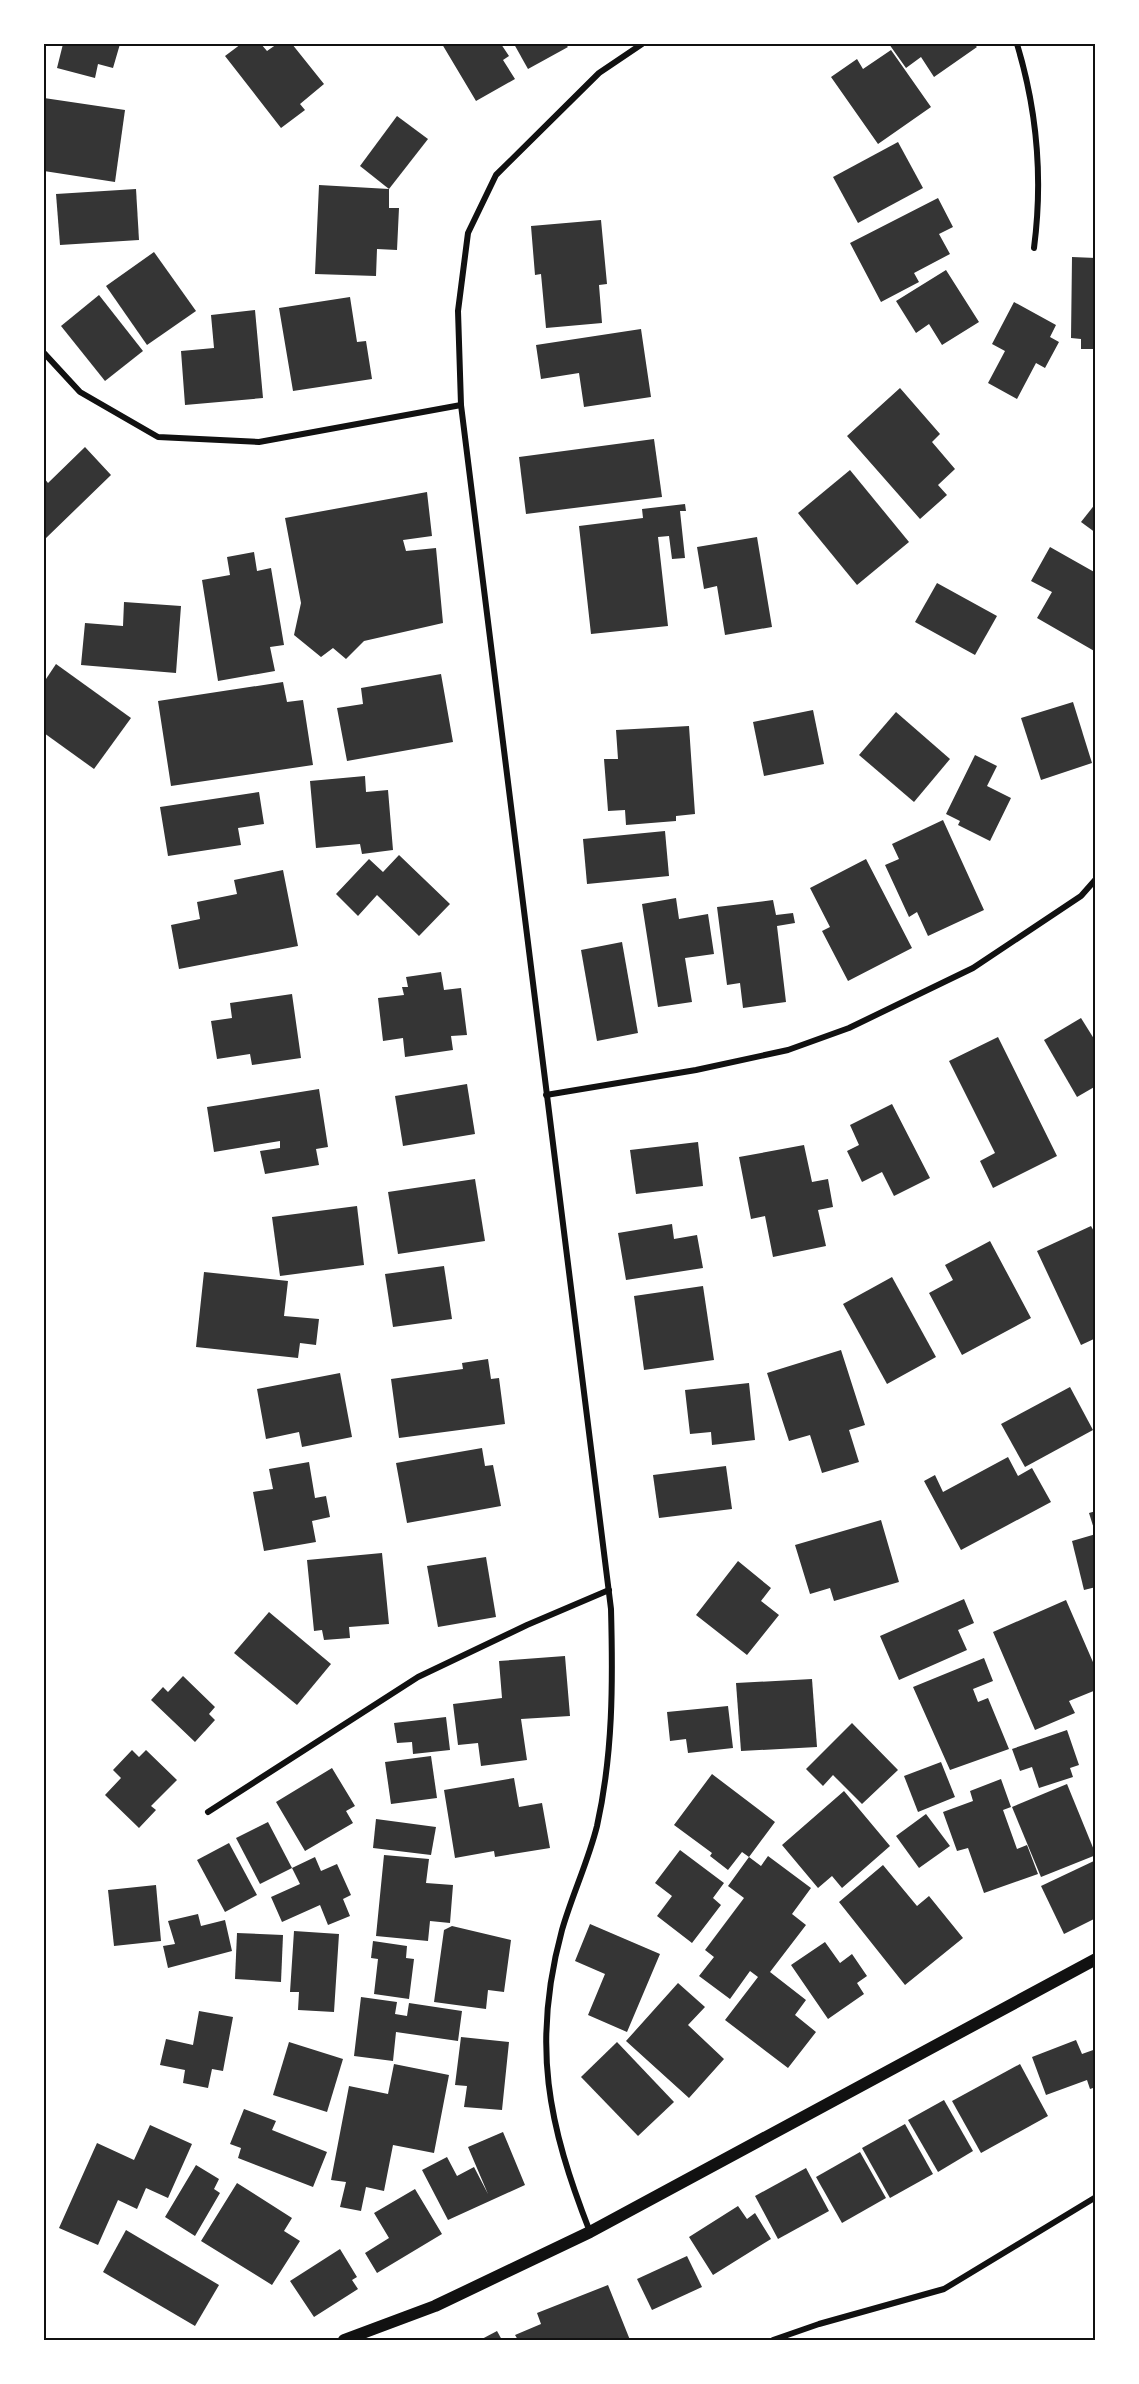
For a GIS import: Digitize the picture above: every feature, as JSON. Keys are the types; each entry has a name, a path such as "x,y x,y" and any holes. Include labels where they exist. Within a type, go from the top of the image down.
{"main road":[{"path":"344,2340 435,2306 590,2232 1095,1959"}],"street":[{"path":"590,2232 561,2154 551,2114 545,2031 562,1930 597,1827 612,1731 613,1689 609,1590 461,405 458,311 468,233 496,175 599,73 642,44"},
{"path":"1017,44 1030,87 1037,159 1038,216 1034,248"},
{"path":"44,353 80,392 158,437 259,442 461,405"},
{"path":"546,1095 696,1070 788,1050 849,1028 973,968 1081,896 1095,879"},
{"path":"208,1812 418,1677 527,1625 609,1590"},
{"path":"773,2340 944,2289 1095,2197"}],"building":[{"path":"63,44 120,44 113,68 98,64 95,78 57,68"},
{"path":"241,44 261,44 267,51 277,44 292,44 324,84 300,104 305,110 281,128 225,56"},
{"path":"442,44 501,44 509,56 503,60 515,79 476,101"},
{"path":"514,44 565,44 568,47 528,69"},
{"path":"889,44 974,44 977,47 934,77 921,57 906,68"},
{"path":"891,50 931,107 878,144 831,77 857,59 863,69"},
{"path":"44,98 125,110 115,182 44,171"},
{"path":"397,116 428,139 389,189 360,166"},
{"path":"898,142 923,188 858,223 833,177"},
{"path":"319,185 389,189 389,208 399,208 397,250 377,249 376,276 315,274"},
{"path":"136,189 139,240 60,245 56,194"},
{"path":"938,198 953,227 939,234 950,254 914,273 919,282 881,302 850,243"},
{"path":"601,220 607,284 599,285 602,323 546,328 541,274 535,275 531,226"},
{"path":"154,252 196,311 147,345 106,286"},
{"path":"1072,257 1096,258 1096,349 1081,349 1081,339 1071,338"},
{"path":"946,270 979,322 942,345 929,324 916,333 896,301"},
{"path":"99,295 143,351 105,381 61,326"},
{"path":"350,297 357,342 366,341 372,379 293,391 279,308"},
{"path":"1014,302 1056,325 1050,337 1059,342 1045,368 1036,363 1017,399 988,383 1005,351 992,344"},
{"path":"255,310 263,398 185,405 181,351 214,348 211,315"},
{"path":"641,329 651,397 584,407 579,373 541,379 536,345"},
{"path":"900,388 940,434 932,442 955,469 938,485 947,495 920,519 847,436"},
{"path":"654,439 662,497 526,514 519,457"},
{"path":"85,447 111,475 44,540 44,478 48,483"},
{"path":"850,470 909,542 857,585 798,513"},
{"path":"427,492 432,536 403,540 406,551 436,548 443,623 364,641 346,659 333,648 321,657 294,635 301,603 285,518"},
{"path":"1096,503 1096,533 1081,522"},
{"path":"685,504 686,511 680,511 685,558 672,559 669,536 658,537 668,626 591,634 579,526 643,518 642,509"},
{"path":"757,537 772,627 725,635 717,586 704,589 697,547"},
{"path":"1050,547 1096,573 1096,652 1037,618 1052,592 1031,581"},
{"path":"254,552 257,571 271,568 284,645 270,647 275,671 218,681 202,580 230,575 227,557"},
{"path":"937,583 997,616 975,655 915,622"},
{"path":"124,602 181,606 176,673 81,665 85,623 123,626"},
{"path":"56,664 131,718 94,769 44,733 44,682"},
{"path":"441,674 453,742 347,761 337,708 363,704 361,688"},
{"path":"283,682 287,702 303,700 313,765 171,786 158,701"},
{"path":"1073,702 1092,763 1041,780 1021,718"},
{"path":"813,710 824,764 764,776 753,722"},
{"path":"896,712 950,759 914,802 859,755"},
{"path":"689,726 695,814 676,816 676,821 626,825 625,810 608,811 604,759 618,759 616,730"},
{"path":"975,755 997,766 987,786 1011,798 990,841 958,825 960,821 946,814"},
{"path":"365,776 366,792 388,790 393,850 362,854 360,844 316,848 310,781"},
{"path":"259,792 264,824 238,828 241,845 168,856 160,807"},
{"path":"943,820 984,910 928,936 917,912 909,917 885,865 899,859 892,844"},
{"path":"665,831 669,876 587,884 583,839"},
{"path":"399,855 450,904 419,936 377,895 358,916 336,894 369,859 383,872"},
{"path":"866,859 912,948 848,981 822,931 830,927 810,888"},
{"path":"283,870 298,946 179,969 171,925 200,919 197,902 237,894 234,880"},
{"path":"676,898 679,919 708,914 714,954 685,958 692,1002 658,1007 642,904"},
{"path":"773,900 776,915 793,913 795,923 777,926 786,1002 743,1008 740,983 727,985 717,907"},
{"path":"622,942 638,1033 597,1041 581,950"},
{"path":"441,972 444,990 461,988 467,1035 451,1036 453,1050 405,1057 403,1038 383,1041 378,998 404,995 402,987 408,987 406,977"},
{"path":"292,994 301,1058 252,1065 250,1054 217,1059 211,1021 232,1018 230,1003"},
{"path":"1081,1018 1096,1042 1096,1086 1077,1097 1044,1040"},
{"path":"998,1037 1057,1156 993,1188 980,1161 995,1153 949,1061"},
{"path":"467,1084 475,1134 403,1146 395,1096"},
{"path":"319,1089 328,1147 316,1149 319,1165 265,1174 260,1151 280,1148 280,1141 214,1152 207,1107"},
{"path":"892,1104 930,1178 894,1196 882,1172 862,1182 847,1151 859,1145 850,1125"},
{"path":"698,1142 703,1186 636,1194 630,1150"},
{"path":"804,1145 812,1182 828,1179 833,1207 818,1210 826,1246 773,1257 765,1216 751,1219 739,1157"},
{"path":"475,1179 485,1241 398,1254 388,1192"},
{"path":"357,1206 364,1265 280,1276 272,1217"},
{"path":"672,1224 674,1239 697,1235 703,1268 626,1280 618,1233"},
{"path":"1091,1226 1096,1235 1096,1338 1081,1345 1037,1251"},
{"path":"990,1241 1031,1318 962,1355 929,1293 953,1280 945,1265"},
{"path":"444,1266 452,1319 393,1327 385,1274"},
{"path":"204,1272 288,1281 284,1316 319,1319 316,1345 300,1343 298,1358 196,1347"},
{"path":"892,1277 936,1357 887,1384 843,1304"},
{"path":"703,1286 714,1360 644,1370 634,1296"},
{"path":"841,1350 865,1425 849,1430 859,1462 822,1473 810,1435 789,1441 767,1373"},
{"path":"488,1359 491,1379 499,1378 505,1424 399,1438 391,1379 463,1369 462,1363"},
{"path":"340,1373 352,1437 302,1447 299,1432 266,1439 257,1389"},
{"path":"749,1383 755,1440 712,1445 711,1432 690,1434 685,1390"},
{"path":"1070,1387 1093,1430 1025,1467 1001,1424"},
{"path":"482,1448 485,1466 493,1465 501,1506 407,1523 396,1463"},
{"path":"1008,1457 1018,1476 1032,1468 1051,1502 961,1550 924,1481 935,1475 943,1492"},
{"path":"309,1462 315,1498 326,1496 330,1517 312,1521 316,1542 264,1551 253,1492 273,1489 269,1469"},
{"path":"726,1466 732,1509 659,1518 653,1475"},
{"path":"1096,1511 1096,1532 1095,1532 1089,1513"},
{"path":"881,1520 899,1582 834,1601 830,1588 810,1594 795,1545"},
{"path":"1096,1534 1096,1587 1084,1590 1072,1541"},
{"path":"382,1553 389,1624 349,1627 350,1638 324,1640 322,1630 314,1631 307,1560"},
{"path":"486,1557 496,1617 438,1627 427,1566"},
{"path":"738,1561 771,1588 761,1601 779,1615 747,1655 696,1615"},
{"path":"964,1599 974,1623 958,1630 967,1650 899,1680 880,1636"},
{"path":"1066,1600 1096,1669 1096,1690 1069,1701 1075,1713 1035,1730 993,1632"},
{"path":"269,1612 331,1664 297,1705 234,1653"},
{"path":"565,1656 570,1716 521,1719 527,1760 481,1766 478,1743 458,1745 453,1704 502,1698 499,1661"},
{"path":"984,1658 993,1681 973,1689 978,1702 988,1698 1009,1749 950,1770 913,1687"},
{"path":"183,1676 215,1707 209,1714 215,1720 195,1742 151,1700 163,1687 168,1692"},
{"path":"812,1679 817,1747 741,1751 736,1683"},
{"path":"728,1706 733,1748 688,1753 686,1739 670,1741 667,1712"},
{"path":"446,1717 450,1750 413,1754 412,1742 397,1743 394,1723"},
{"path":"852,1723 898,1770 862,1804 833,1775 823,1786 806,1769"},
{"path":"1067,1730 1079,1765 1070,1768 1073,1777 1039,1788 1032,1767 1020,1771 1012,1749"},
{"path":"132,1750 139,1757 146,1750 177,1780 151,1806 156,1810 139,1828 105,1795 121,1778 113,1770"},
{"path":"431,1756 437,1798 391,1804 385,1762"},
{"path":"941,1762 955,1797 918,1812 904,1776"},
{"path":"332,1768 355,1806 346,1811 353,1823 305,1851 276,1802"},
{"path":"712,1774 775,1822 749,1857 742,1852 728,1870 710,1856 712,1853 674,1825"},
{"path":"514,1778 519,1807 542,1803 550,1848 495,1857 494,1851 455,1858 444,1790"},
{"path":"1001,1779 1011,1807 1003,1810 1017,1849 1027,1845 1038,1874 984,1893 968,1848 957,1851 943,1812 973,1801 970,1791"},
{"path":"1067,1784 1096,1855 1041,1877 1012,1807"},
{"path":"844,1791 890,1846 842,1888 832,1876 818,1888 782,1845"},
{"path":"926,1814 950,1846 919,1868 896,1836"},
{"path":"376,1819 436,1827 431,1855 373,1848"},
{"path":"268,1822 292,1868 260,1884 236,1838"},
{"path":"229,1843 257,1895 225,1912 197,1860"},
{"path":"680,1850 724,1883 713,1898 721,1905 692,1943 657,1916 672,1896 655,1883"},
{"path":"384,1855 429,1859 426,1883 453,1885 450,1923 430,1921 428,1941 376,1936"},
{"path":"768,1856 811,1888 792,1914 806,1925 770,1972 806,2000 795,2015 816,2032 788,2068 725,2020 758,1977 750,1971 730,1999 699,1976 714,1957 705,1950 744,1898 728,1886 749,1857 761,1866"},
{"path":"315,1857 321,1871 337,1864 351,1895 343,1899 350,1916 328,1925 320,1905 282,1922 271,1897 300,1884 292,1868"},
{"path":"1096,1860 1096,1918 1064,1934 1041,1886"},
{"path":"883,1865 917,1906 929,1896 963,1938 905,1985 839,1902"},
{"path":"156,1885 161,1941 114,1946 108,1890"},
{"path":"198,1914 201,1926 225,1920 232,1951 168,1968 163,1946 175,1944 168,1921"},
{"path":"590,1924 660,1954 627,2032 588,2015 605,1974 575,1961"},
{"path":"452,1926 511,1940 504,1992 488,1990 486,2009 434,2002 444,1930"},
{"path":"294,1931 339,1934 334,2012 298,2010 299,1992 290,1992"},
{"path":"237,1933 283,1935 281,1982 235,1979"},
{"path":"373,1941 407,1946 406,1958 414,1959 409,1999 374,1994 378,1959 371,1958"},
{"path":"825,1942 840,1963 852,1954 867,1976 857,1983 864,1994 828,2019 791,1965"},
{"path":"678,1983 705,2007 688,2025 724,2059 689,2098 626,2041"},
{"path":"361,1997 397,2002 395,2014 407,2016 409,2003 462,2011 458,2041 396,2032 393,2061 354,2056"},
{"path":"199,2011 233,2017 223,2071 212,2069 208,2088 183,2083 185,2070 160,2065 166,2039 193,2045"},
{"path":"461,2037 509,2042 502,2110 464,2107 467,2086 455,2085"},
{"path":"1076,2040 1082,2054 1096,2049 1096,2087 1090,2089 1087,2080 1046,2095 1032,2057"},
{"path":"289,2042 343,2059 327,2112 273,2095"},
{"path":"617,2042 674,2102 638,2136 581,2077"},
{"path":"394,2064 449,2075 434,2153 393,2145 384,2191 366,2187 361,2211 340,2207 346,2182 331,2180 349,2086 388,2094"},
{"path":"1020,2064 1048,2116 981,2153 952,2101"},
{"path":"944,2100 973,2151 938,2172 908,2120"},
{"path":"244,2109 276,2121 272,2130 327,2152 313,2187 238,2158 241,2148 230,2144"},
{"path":"905,2124 933,2174 890,2198 862,2148"},
{"path":"150,2125 192,2144 168,2198 146,2188 137,2209 118,2200 98,2245 59,2228 97,2143 134,2160"},
{"path":"503,2132 525,2185 448,2220 422,2170 447,2157 457,2176 474,2167 488,2194 468,2147"},
{"path":"860,2152 886,2198 842,2223 816,2177"},
{"path":"196,2165 219,2179 214,2189 220,2193 195,2236 165,2217"},
{"path":"806,2168 829,2211 778,2239 755,2196"},
{"path":"237,2183 292,2218 284,2231 300,2241 272,2285 201,2241"},
{"path":"415,2189 442,2234 377,2273 365,2253 389,2238 374,2213"},
{"path":"738,2206 747,2219 755,2213 771,2239 713,2275 689,2237"},
{"path":"126,2230 219,2285 195,2326 103,2272"},
{"path":"340,2249 357,2277 352,2280 358,2289 314,2317 290,2281"},
{"path":"687,2256 702,2287 652,2310 637,2279"},
{"path":"608,2285 630,2340 518,2340 515,2335 541,2324 537,2313"},
{"path":"497,2331 502,2340 480,2340"}]}
